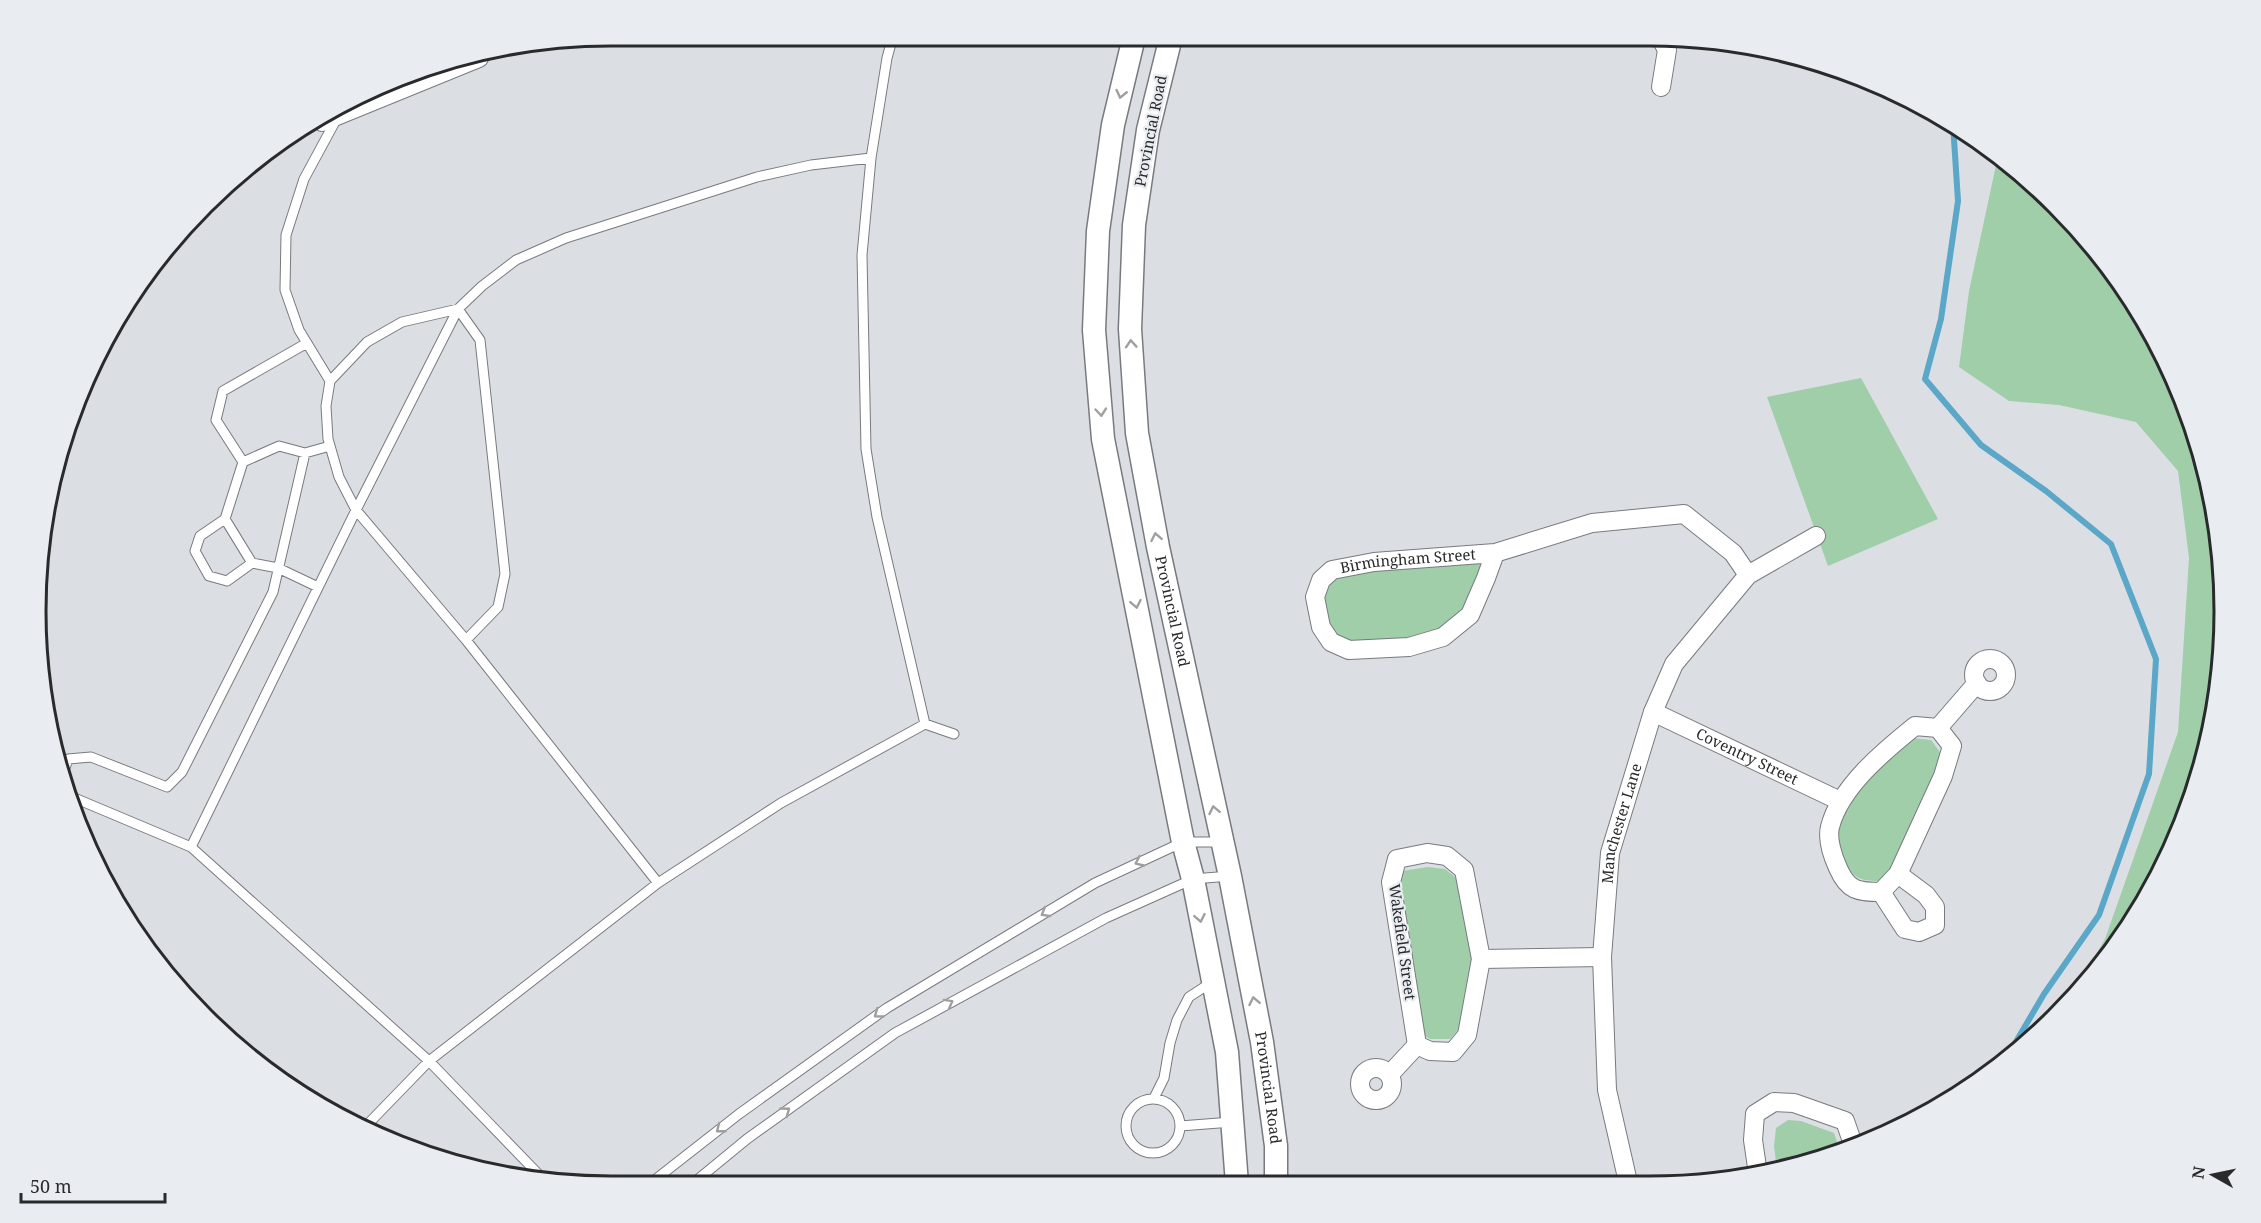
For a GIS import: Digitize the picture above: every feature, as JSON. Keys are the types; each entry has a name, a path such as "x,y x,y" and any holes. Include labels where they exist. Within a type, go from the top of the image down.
{"street":[{"path":"1132,46 1113,125 1098,231 1094,330 1103,439 1227,1052 1237,1176"},
{"name":"Provincial Road","path":"1169,46 1148,130 1134,225 1130,328 1137,433 1158,547 1230,876 1262,1042 1276,1146 1276,1176"},
{"path":"1661,87 1667,50 1665,47"},
{"path":"353,110 449,70"},
{"path":"1097,258 1132,258"},
{"name":"Birmingham Street","path":"1495,553 1470,615 1443,638 1409,648 1349,650 1331,642 1321,627 1315,597 1321,580 1332,570 1374,562 1495,553 1592,523 1684,514 1734,553 1748,575"},
{"name":"Manchester Lane","path":"1627,1176 1607,1090 1602,957 1610,853 1653,712 1674,664 1748,575 1816,536"},
{"path":"1938,728 1977,683"},
{"name":"Coventry Street","path":"1653,712 1840,801"},
{"path":"1916,726 1938,728 1952,746 1942,776 1898,874 1881,892 1860,892 1843,881 1834,859 1829,830 1840,801 1885,750 1916,726"},
{"name":"Wakefield Street","path":"1427,853 1447,856 1464,870 1481,959 1467,1035 1453,1052 1430,1051 1417,1045 1391,882 1397,859 1427,853"},
{"path":"1881,892 1905,929 1919,932 1935,925 1935,907 1926,895 1898,874"},
{"path":"1481,959 1602,957"},
{"path":"1390,1074 1417,1045"},
{"path":"1757,1167 1753,1140 1755,1114 1774,1101 1794,1103 1845,1120 1851,1139"}],"lane":[{"path":"891,46 871,158 862,255 866,449 877,517 925,724"},
{"path":"329,122 304,179 286,235 285,290 299,330 330,381"},
{"path":"191,847 356,510 458,309 482,286 516,260 566,238 757,177 811,165 871,158"},
{"path":"458,309 402,322 367,342 330,381 326,406 330,446 339,477 356,510 466,640 658,883"},
{"path":"458,309 480,340 505,574 498,607 466,640"},
{"path":"243,462 216,420 224,391 307,343"},
{"path":"318,587 278,568 252,563 227,580 209,576 195,551 200,536 225,519 243,462 279,446 305,453 330,446"},
{"path":"67,762 68,759 91,757 167,787 182,772 273,592 305,453"},
{"path":"225,519 252,563"},
{"path":"370,1121 429,1061 658,883 781,803 925,724 954,734"},
{"path":"79,800 191,847 429,1061 536,1172"},
{"path":"660,1176 739,1114 887,1008 1095,883 1183,842 1221,842"},
{"path":"702,1176 747,1139 895,1033 1106,918 1193,879 1230,876"},
{"path":"1154,1098 1164,1078 1170,1043 1177,1020 1189,997 1212,981"},
{"path":"1154,1098 1162,1100 1176,1110 1180,1126 1174,1143 1167,1149 1149,1153 1133,1145 1126,1128 1126,1119 1137,1104 1154,1098"},
{"path":"1180,1126 1234,1122"}],"green space":[{"path":"1996,165 2049,212 2074,239 2098,268 2139,329 2185,430 2204,501 2210,538 2214,612 2210,685 2204,722 2185,793 2156,861 2139,894 2091,963 2105,939 2178,732 2189,558 2178,471 2136,422 2059,405 2009,401 1959,367 1969,291"},
{"path":"1861,378 1938,519 1828,566 1767,397"},
{"path":"1495,553 1486,578 1443,637 1331,642 1321,580 1332,570"},
{"path":"1911,738 1931,740 1943,756 1897,865 1882,881 1859,878 1851,872 1838,844 1837,829 1842,812 1867,777"},
{"path":"1428,867 1445,869 1460,881 1475,958 1463,1024 1450,1039 1430,1039 1420,1033 1397,892 1402,871"},
{"path":"1788,1120 1801,1121 1834,1133 1838,1144 1776,1162 1774,1146 1776,1128"}],"waterway":[{"path":"1954,136 1958,201 1941,319 1925,379 1981,445 2046,491 2111,544 2156,659 2149,774 2099,915 2044,994 2017,1040"}]}
